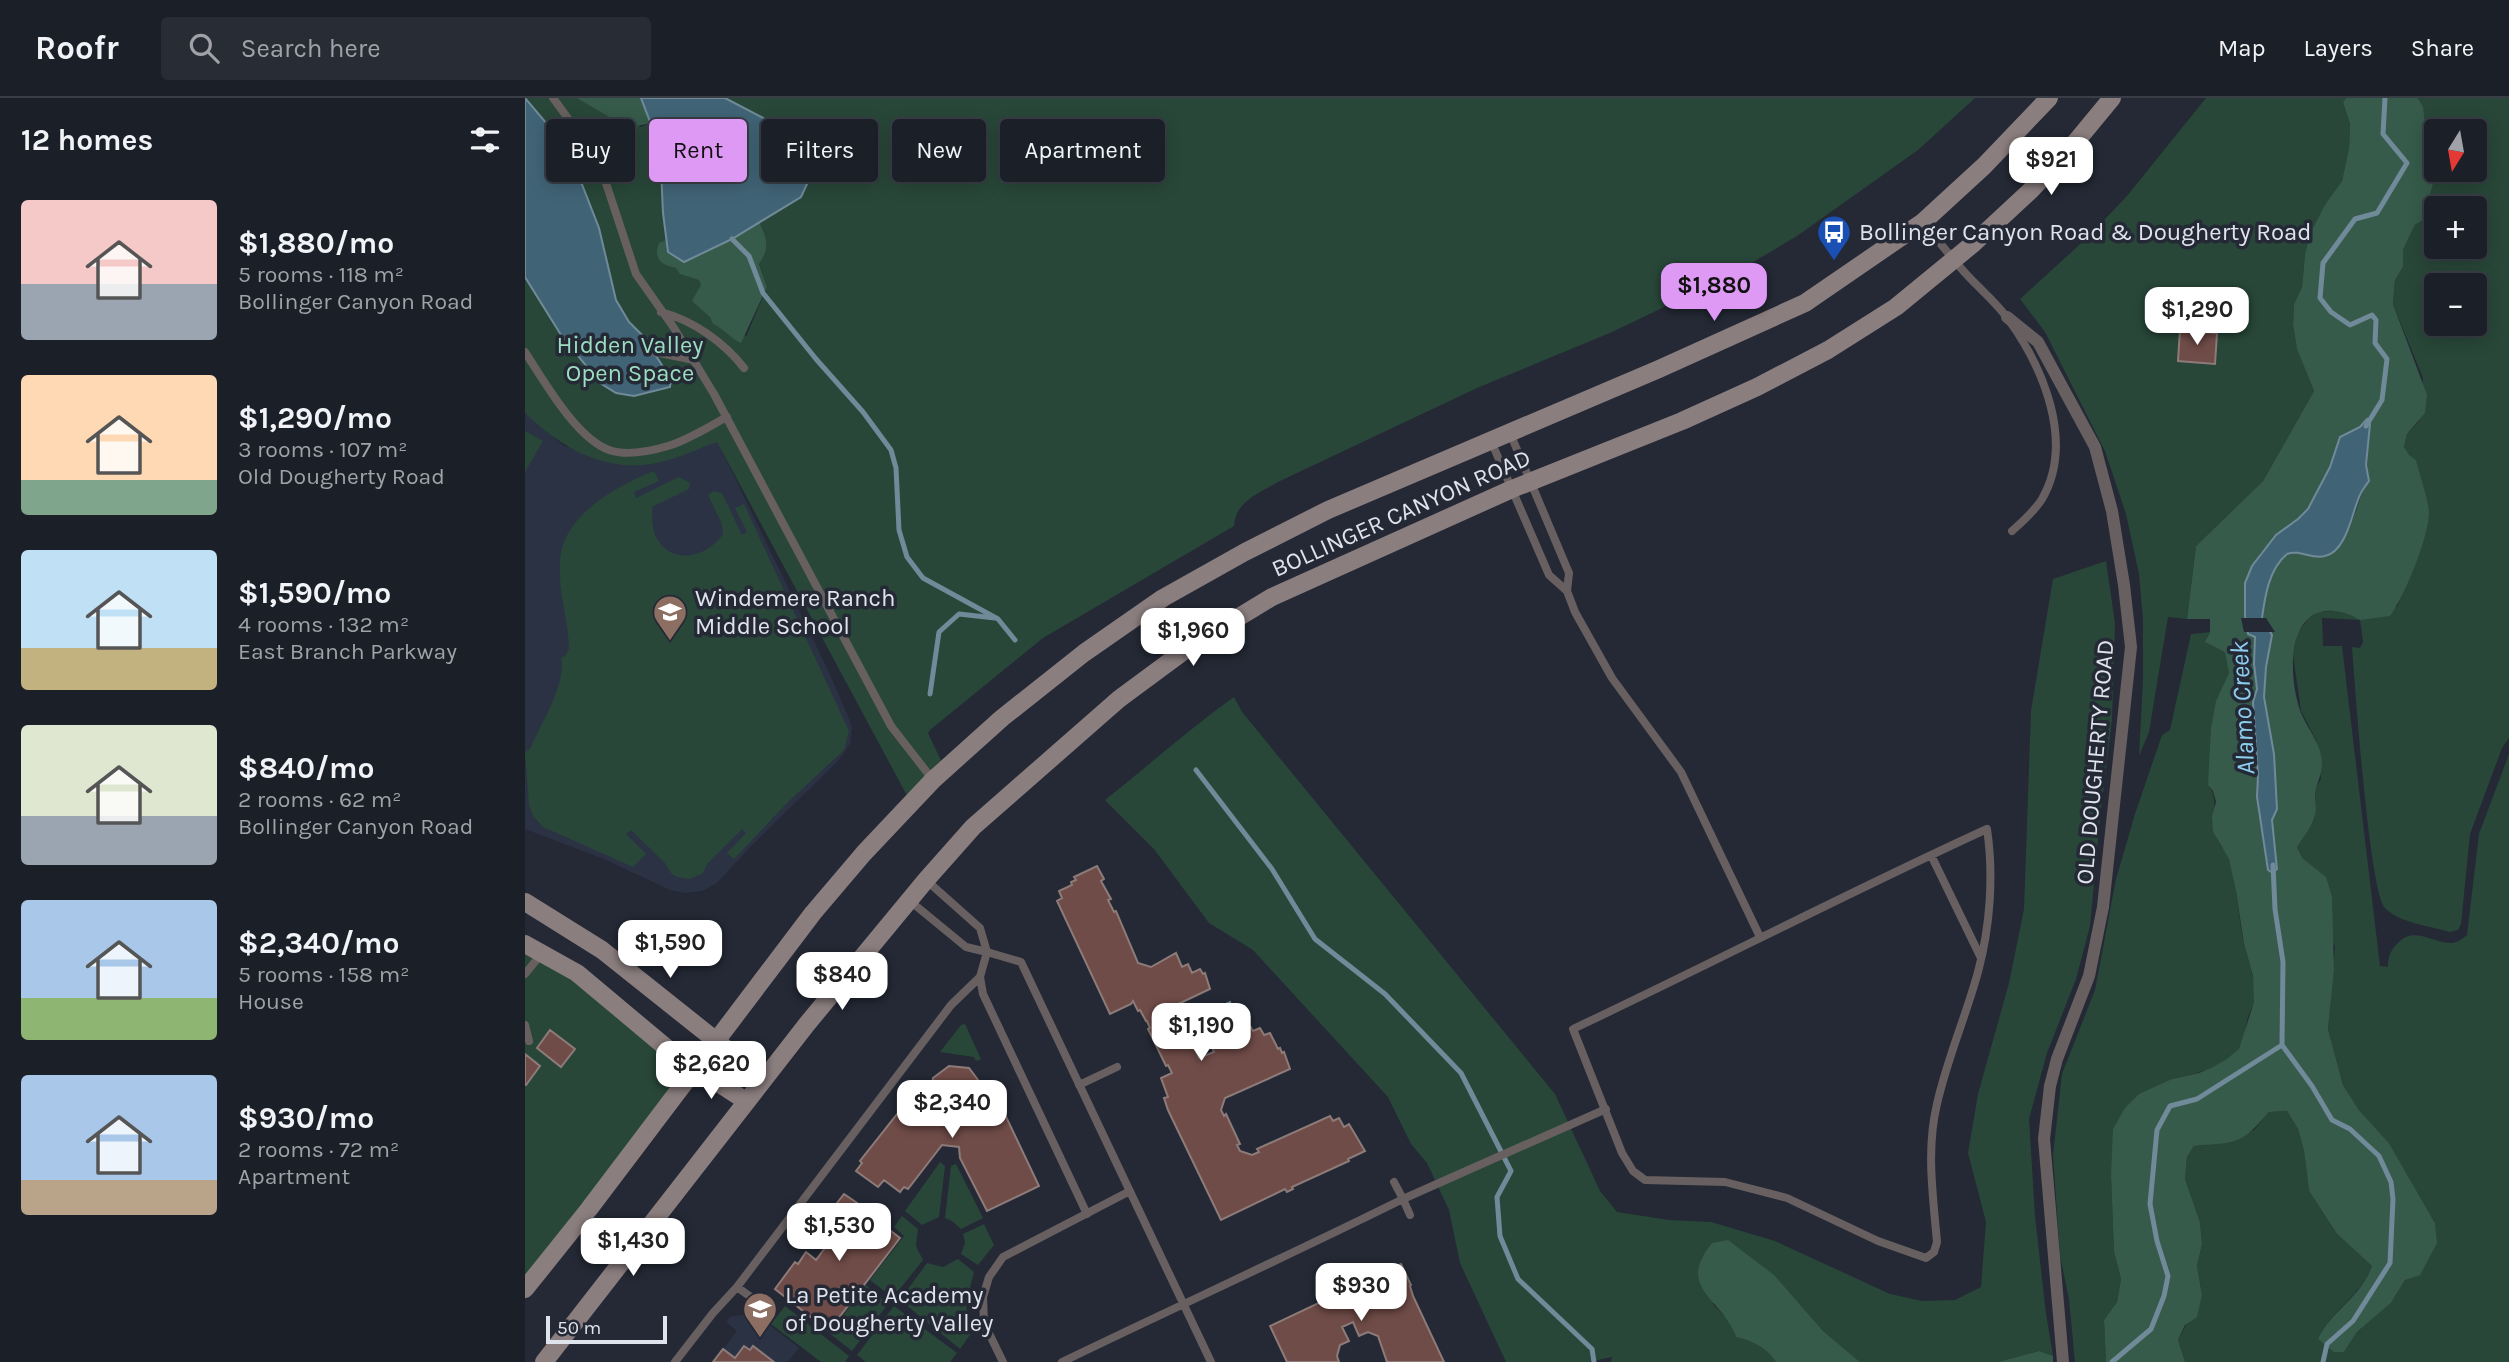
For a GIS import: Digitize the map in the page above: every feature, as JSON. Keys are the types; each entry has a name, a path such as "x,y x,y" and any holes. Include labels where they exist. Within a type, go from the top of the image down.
{"main road":[{"name":"BOLLINGER CANYON ROAD","path":"525,1289 813,913 864,852 933,780 1002,718 1084,653 1163,598 1328,510 1805,303 1923,222 1984,166 2049,98"},
{"name":"BOLLINGER CANYON ROAD","path":"544,1362 746,1101 926,880 973,827 1119,699 1188,648 1272,597 1511,489 1682,421 1828,351 1896,307 2031,191 2112,98"},
{"path":"525,902 602,950 764,1079"},
{"path":"525,944 577,973 673,1054 746,1101"}],"street":[{"name":"OLD DOUGHERTY ROAD","path":"2007,317 2038,342 2095,447 2112,511 2131,647 2103,907 2089,976 2057,1059 2045,1112 2044,1139 2063,1362"}],"lane":[{"path":"554,98 603,171 636,274 694,360 727,417 891,726 933,780"},
{"name":"OLD DOUGHERTY ROAD","path":"1923,222 1953,260 2007,317"},
{"path":"661,312 693,324 737,359 744,368"},
{"path":"2007,317 2036,363 2053,410 2056,449 2043,497 2033,512 2013,531"},
{"path":"646,350 694,360"},
{"path":"525,352 560,405 590,439 618,453 669,446 727,417"},
{"path":"1510,433 1569,573 1567,591 1575,612 1612,678 1681,772 1760,937"},
{"path":"1491,441 1549,575 1567,591"},
{"path":"1987,830 1990,852 1989,892 1981,958 1936,1106 1931,1150 1937,1242 1934,1252 1926,1258 1878,1241 1787,1198 1725,1182 1645,1180 1633,1171 1622,1153 1573,1029 1760,937 1987,830"},
{"path":"1931,855 1981,958"},
{"path":"926,880 981,928 987,952 980,977 983,994 1087,1214"},
{"path":"910,901 966,947 1021,962 1211,1362"},
{"path":"525,974 542,953"},
{"path":"675,1362 737,1287 951,1004 980,977"},
{"path":"525,1025 529,1041"},
{"path":"1079,1085 1117,1067"},
{"path":"1062,1362 1261,1270 1403,1199 1606,1109"},
{"path":"1394,1182 1410,1215"},
{"path":"1003,1362 984,1323 982,1297 989,1277 1003,1256 1130,1191"},
{"path":"737,1287 770,1311"}],"shaded area":[{"path":"525,98 546,123 546,182 581,182 599,228 616,300 671,379 670,387 634,396 616,393 600,383 561,335 525,277"},
{"path":"641,98 725,98 765,119 761,119 761,182 808,182 801,197 732,239 684,262 668,252 662,182 747,182 747,119 649,119"},
{"name":"Windemere Ranch Middle School","path":"525,413 564,446 660,462 717,441 850,721 850,744 839,760 717,883 702,891 685,893 670,890 604,859 525,829"},
{"path":"2367,419 2370,424 2366,465 2369,481 2360,495 2344,539 2339,547 2325,556 2287,554 2272,575 2265,601 2262,618 2272,635 2264,697 2274,754 2277,809 2272,820 2277,869 2273,873 2268,870 2257,797 2253,702 2257,689 2255,637 2248,634 2245,583 2252,566 2276,535 2308,509 2330,467 2340,437 2360,427"},
{"path":"1230,1002 1238,1019 1205,1035 1195,1015 1202,1011 1204,1014"},
{"name":"La Petite Academy of Dougherty Valley","path":"754,1313 799,1348 788,1362 713,1362 737,1331 726,1322 730,1317"}],"green space":[{"name":"Hidden Valley Open Space","path":"525,98 622,98 640,127 649,124 649,182 663,182 746,337 767,287 759,263 767,243 759,221 800,197 794,182 878,182 878,119 765,119 725,98 1975,98 1918,150 1797,236 1735,273 1612,332 1477,388 1257,493 1239,510 1234,526 1043,638 930,730 928,733 946,771 911,803 717,442 661,462 622,465 604,462 570,448 525,413"},
{"path":"577,98 641,98 649,119 649,123 635,126 635,119 613,119"},
{"path":"2206,98 2346,98 2343,102 2350,124 2349,148 2342,181 2326,203 2305,254 2302,287 2294,304 2293,325 2297,348 2314,391 2263,481 2196,546 2187,619 2168,617 2149,732 2139,756 2143,620 2139,574 2126,514 2105,451 2045,332 2020,299 2088,237 2127,196"},
{"path":"2346,98 2418,98 2423,107 2424,182 2434,182 2430,196 2424,196 2423,220 2415,225 2403,250 2403,267 2395,280 2393,304 2427,395 2425,413 2407,434 2404,447 2416,460 2429,513 2415,566 2390,616 2360,620 2339,611 2321,612 2305,622 2299,632 2293,659 2297,702 2317,743 2322,762 2315,790 2315,815 2297,847 2302,858 2326,877 2332,897 2334,969 2328,1029 2343,1085 2359,1110 2389,1143 2435,1223 2437,1243 2420,1275 2405,1280 2391,1303 2357,1332 2344,1352 2334,1352 2318,1339 2360,1288 2372,1266 2337,1234 2309,1191 2298,1129 2287,1111 2269,1112 2244,1137 2229,1142 2194,1146 2187,1157 2185,1179 2200,1222 2202,1244 2197,1266 2202,1295 2197,1317 2185,1325 2178,1340 2185,1362 2106,1362 2104,1320 2117,1302 2121,1279 2114,1252 2111,1175 2113,1129 2125,1108 2139,1094 2172,1079 2213,1067 2239,1049 2254,1002 2253,976 2244,944 2236,891 2229,859 2213,832 2212,816 2216,802 2208,785 2211,728 2216,701 2229,673 2225,652 2205,642 2210,632 2210,619 2187,619 2196,546 2263,481 2314,391 2297,349 2293,325 2294,304 2302,287 2305,254 2311,232 2326,203 2342,181 2349,148 2350,124 2343,102","holes":["2366,420 2370,424 2366,465 2369,481 2350,526 2336,549 2309,555 2300,552 2287,554 2276,567 2266,592 2262,618 2272,635 2264,697 2274,754 2276,809 2272,820 2268,870 2257,797 2253,702 2257,689 2255,636 2245,616 2245,583 2260,554 2276,535 2308,509 2330,467 2340,437 2361,427"]},
{"path":"2418,98 2509,98 2509,738 2502,748 2470,834 2461,924 2458,930 2450,932 2415,923 2398,917 2385,908 2379,893 2368,828 2360,742 2352,647 2360,648 2363,642 2360,620 2322,618 2323,646 2342,646 2380,966 2388,967 2392,950 2405,937 2418,936 2452,943 2467,935 2479,834 2509,754 2509,1362 2185,1362 2178,1340 2202,1295 2197,1266 2202,1244 2200,1222 2185,1179 2187,1157 2194,1146 2206,1145 2254,1130 2269,1112 2287,1111 2298,1129 2309,1191 2337,1234 2372,1266 2367,1277 2330,1320 2318,1339 2344,1352 2357,1332 2391,1303 2405,1280 2436,1243 2435,1223 2389,1143 2359,1110 2343,1085 2328,1029 2335,947 2297,847 2316,808 2315,789 2321,779 2316,740 2301,711 2293,655 2297,634 2309,618 2318,612 2397,607 2423,541 2429,512 2404,447 2407,434 2419,421 2423,378 2393,304 2395,280 2403,267 2403,250 2415,225 2424,216 2424,259 2487,259 2487,196 2430,196 2434,182 2487,182 2487,119 2425,119"},
{"path":"759,221 767,243 759,264 767,287 741,343 713,324 710,317 692,301 701,285 699,280 680,274 676,268 662,263 657,249 659,243 666,240 668,252 732,239"},
{"path":"525,431 543,441 525,472"},
{"name":"Windemere Ranch Middle School","path":"654,471 659,481 634,492 636,498 679,477 690,483 689,489 652,507 655,535 670,552 689,556 698,553 708,549 723,534 721,522 708,495 714,491 722,493 742,535 747,532 735,508 744,504 849,731 844,750 787,803 734,859 727,853 746,833 742,829 708,863 702,874 689,879 671,873 665,863 631,830 626,834 646,854 633,867 543,827 533,816 529,805 525,752 530,749 551,704 560,680 561,658 569,649 560,578 563,545 569,532 588,509 614,491"},
{"path":"2106,561 2115,623 2112,719 2090,926 2076,979 2047,1053 2029,1119 2035,1216 2053,1356 2039,1351 1998,1362 1860,1362 1822,1330 1712,1303 1731,1323 1736,1337 1758,1345 1776,1362 1611,1362 1612,1357 1588,1362 1506,1362 1460,1263 1449,1210 1427,1163 1411,1144 1388,1097 1253,950 1209,923 1154,849 1105,800 1234,697 1242,712 1555,1094 1600,1191 1617,1212 1669,1220 1711,1222 1775,1241 1890,1294 1922,1301 1955,1300 1981,1287 1986,1222 1968,1153 1978,1094 2009,983 2024,909 2031,711 2053,579"},
{"path":"2210,632 2207,637 2226,652 2229,673 2208,785 2214,798 2215,834 2228,857 2234,880 2242,934 2254,980 2254,1002 2239,1049 2218,1066 2172,1079 2111,1175 2114,1252 2121,1279 2117,1302 2104,1320 2106,1362 2075,1362 2069,1299 2060,1256 2053,1155 2062,1074 2095,990 2116,879 2162,735 2170,730 2191,634"},
{"path":"525,944 696,1069 525,1289"},
{"path":"965,1024 981,1059 976,1061 974,1057 940,1052 961,1025"},
{"path":"940,1162 945,1166 939,1217 922,1225 905,1211"},
{"path":"956,1164 983,1218 961,1229 945,1218 951,1166"},
{"path":"902,1216 918,1229 916,1246 923,1260 895,1295 891,1296 870,1280 904,1236 894,1227"},
{"path":"984,1224 994,1245 978,1265 961,1254 965,1243 963,1234"},
{"path":"1728,1240 1774,1275 1822,1330 1860,1362 1776,1362 1758,1345 1736,1337 1729,1323 1705,1292 1698,1271 1712,1243"},
{"path":"958,1259 974,1272 966,1303 970,1335 960,1349 900,1300 927,1263 943,1267"},
{"path":"866,1285 888,1304 852,1351 815,1322 818,1318 833,1329"},
{"path":"785,1306 849,1356 845,1362 821,1362 771,1324"},
{"path":"894,1306 957,1353 950,1362 866,1362 857,1355"},
{"path":"2039,1351 2053,1356 2053,1362 1998,1362"}],"pier":[{"path":"2241,618 2266,618 2275,632 2244,632"}],"building":[{"path":"2180,330 2217,333 2215,364 2178,361"},
{"path":"1097,866 1104,879 1101,881 1111,899 1108,900 1114,912 1116,911 1138,963 1151,967 1176,953 1182,967 1188,964 1192,973 1200,969 1205,973 1210,989 1174,1006 1199,1058 1214,1052 1211,1045 1219,1042 1217,1039 1250,1026 1253,1031 1260,1028 1264,1035 1270,1033 1278,1049 1284,1052 1290,1069 1225,1098 1221,1110 1224,1116 1226,1114 1240,1144 1237,1145 1240,1151 1252,1155 1259,1152 1257,1149 1330,1116 1333,1121 1339,1118 1344,1127 1349,1124 1365,1151 1287,1192 1285,1189 1221,1220 1168,1110 1164,1098 1168,1097 1161,1078 1172,1073 1148,1029 1150,1028 1147,1021 1133,1001 1110,1014 1057,901 1062,898 1059,891 1072,885 1071,882 1076,880 1074,877"},
{"path":"550,1030 575,1049 561,1067 537,1048"},
{"path":"525,1054 540,1066 526,1085 525,1085"},
{"path":"949,1066 969,1068 981,1084 980,1091 985,1091 992,1105 999,1102 1039,1186 987,1211 960,1158 959,1147 942,1145 908,1189 904,1187 900,1192 884,1180 878,1187 856,1171 862,1163 860,1161 913,1094 919,1099 928,1086 932,1086 933,1078"},
{"path":"844,1194 885,1222 883,1225 900,1238 831,1328 814,1315 812,1318 775,1289 806,1252 816,1260 833,1237 819,1226"},
{"path":"1401,1264 1444,1362 1387,1362 1378,1336 1368,1332 1359,1336 1353,1322 1342,1327 1349,1341 1340,1345 1337,1356 1339,1362 1287,1362 1270,1326"},
{"path":"744,1346 750,1350 753,1346 774,1362 713,1362 723,1349 735,1358"}],"waterway":[{"name":"Alamo Creek","path":"2366,426 2382,400 2387,359 2375,343 2376,320 2372,315 2350,325 2331,312 2320,298 2323,263 2355,219 2377,213 2407,163 2383,134 2385,98"},
{"path":"732,239 749,256 763,293 863,412 891,450 896,468 899,530 907,557 923,578 998,619 1015,640"},
{"path":"930,694 939,632 959,614 995,618"},
{"path":"1196,770 1272,869 1315,939 1385,994 1461,1073 1511,1171 1497,1197 1500,1236 1518,1279 1592,1349 1594,1362"},
{"name":"Alamo Creek","path":"2112,1362 2151,1329 2164,1296 2168,1276 2157,1241 2150,1204 2157,1130 2170,1106 2197,1099 2282,1045 2283,962 2275,909 2273,865"},
{"path":"2282,1045 2312,1086 2332,1120 2350,1129 2379,1156 2391,1182 2393,1199 2390,1263 2353,1321 2327,1344 2323,1362"}],"place":[{"name":"Bollinger Canyon Road & Dougherty Road","path":"1834,262"},
{"name":"Windemere Ranch Middle School","path":"670,642"},
{"name":"La Petite Academy of Dougherty Valley","path":"760,1339"}]}
